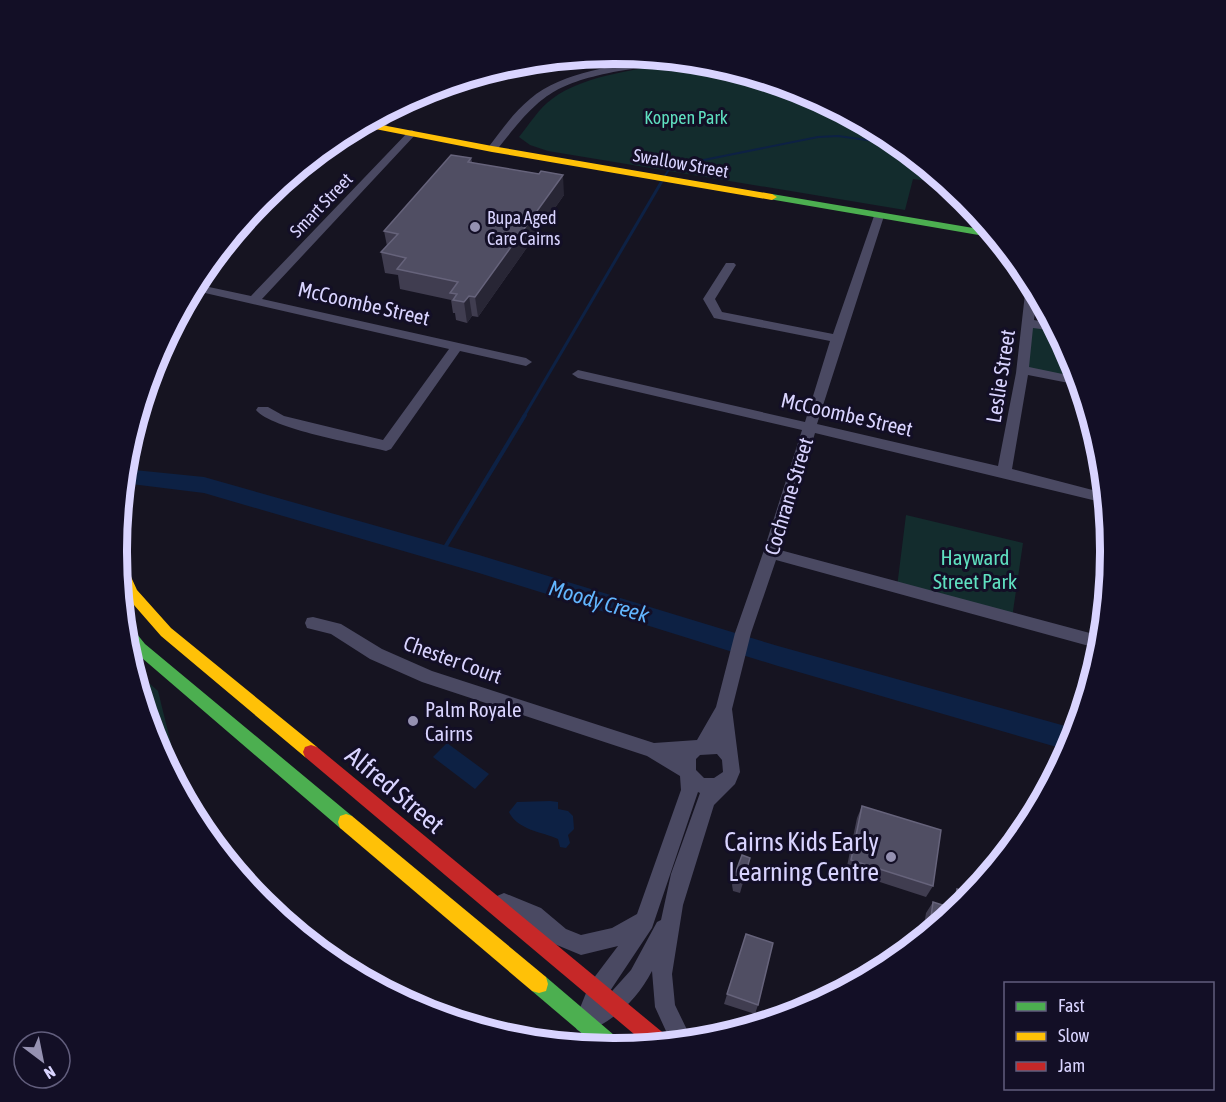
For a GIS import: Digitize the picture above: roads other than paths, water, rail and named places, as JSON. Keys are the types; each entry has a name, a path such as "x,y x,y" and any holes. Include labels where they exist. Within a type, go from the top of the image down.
{"main road":[{"name":"Swallow Street","path":"377,126 492,149 981,233"},
{"name":"Alfred Street","path":"128,585 132,593 166,632 485,895 651,1035"},
{"path":"135,642 601,1037"}],"street":[{"path":"492,149 527,107 551,89 572,80 641,66"},
{"path":"380,127 385,122"},
{"name":"Smart Street","path":"254,300 412,133"},
{"name":"Cochrane Street","path":"729,756 724,710 742,633 771,553 837,339 879,216"},
{"path":"730,266 709,299 717,315 837,339"},
{"name":"McCoombe Street","path":"203,289 526,362"},
{"name":"Leslie Street","path":"1004,472 1022,369 1030,301"},
{"path":"1027,323 1044,326"},
{"path":"263,410 279,420 386,446 457,346"},
{"path":"1022,369 1068,379"},
{"name":"McCoombe Street","path":"578,374 1004,472 1096,496"},
{"path":"771,553 1091,640"},
{"name":"Chester Court","path":"313,623 335,629 376,654 428,678 652,750"},
{"name":"Cochrane Street","path":"699,746 724,710"},
{"path":"652,750 686,750 699,746 718,746 732,762 730,776 706,800 673,905 662,974 664,1007 678,1033"},
{"path":"584,1023 597,990 620,962 645,921 690,790 686,757 699,746"},
{"path":"652,750 704,786 719,785"},
{"path":"485,895 534,915 559,936 581,945 615,937 645,921"},
{"path":"584,1023 614,1005 638,977 649,960 673,905"}],"water":[{"path":"447,743 489,774 475,789 433,757"},
{"path":"517,802 558,802 558,809 568,811 573,816 574,829 568,835 570,843 566,848 560,847 558,839 524,827 509,812"}],"waterway":[{"path":"661,182 668,171 679,165 818,137 838,136 875,141"},
{"path":"524,416 662,181"},
{"path":"441,554 525,415"},
{"name":"Moody Creek","path":"133,477 204,485 479,564 778,656 1062,737"}],"place":[{"name":"Bupa Aged Care Cairns","path":"475,227"},
{"name":"Palm Royale Cairns","path":"413,721"},
{"name":"Cairns Kids Early Learning Centre","path":"891,857"}],"park label":[{"name":"Koppen Park","path":"686,117"},
{"name":"Hayward Street Park","path":"975,569"}]}
